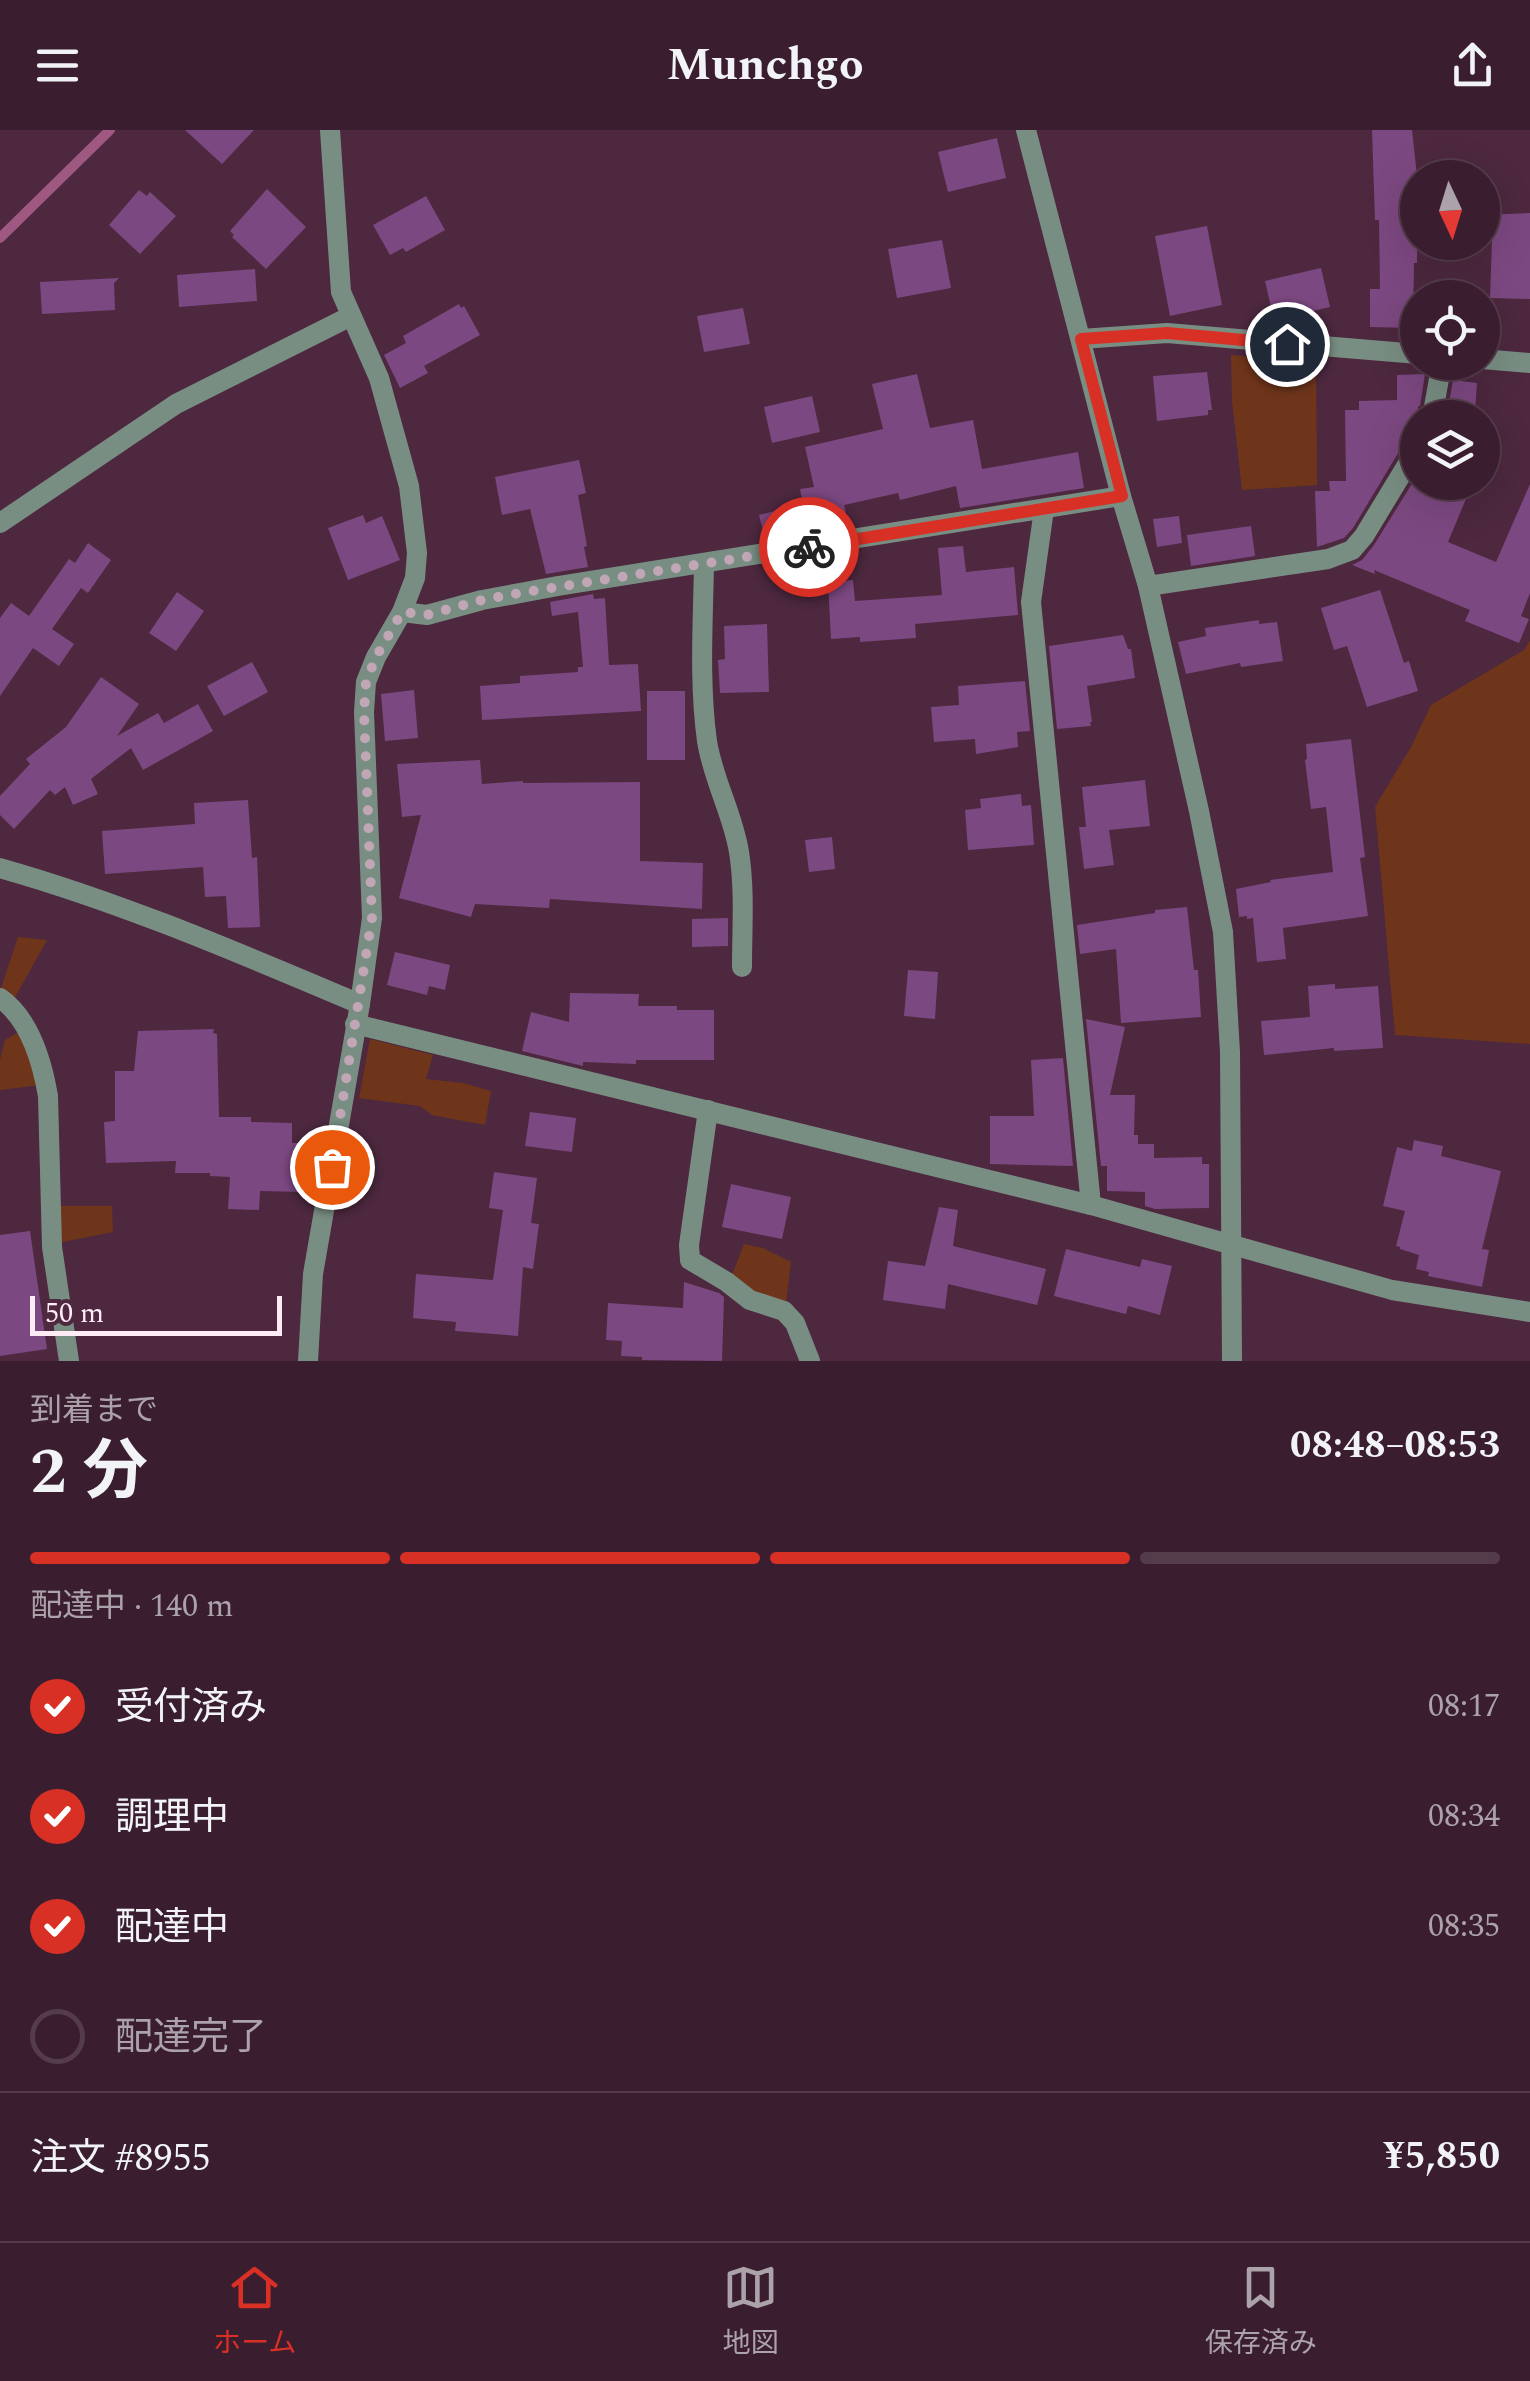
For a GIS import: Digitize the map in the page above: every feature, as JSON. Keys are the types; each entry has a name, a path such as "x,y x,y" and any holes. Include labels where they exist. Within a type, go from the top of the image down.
{"street":[{"path":"308,1361 312,1274 372,918 366,682 402,612 415,578 417,553 412,504 379,378 341,292 330,130"},
{"path":"1026,130 1148,586 1223,932 1230,1052 1232,1361"},
{"path":"0,523 176,404 351,316"},
{"path":"1081,339 1167,333 1400,352"},
{"path":"1500,360 1530,363"},
{"path":"1148,586 1328,559 1352,550 1400,477"},
{"path":"402,612 427,615 539,590 1122,496"},
{"path":"1044,509 1031,602 1091,1205"},
{"path":"704,564 703,699 707,744 739,850 742,967"},
{"path":"0,868 71,888 194,934 358,1014 708,1110 1091,1205 1392,1290 1530,1312"},
{"path":"0,998 25,1023 45,1078 52,1247 69,1361"},
{"path":"708,1110 690,1260 750,1300 784,1312 795,1323 810,1361"}],"shaded area":[{"path":"1231,355 1316,362 1317,485 1242,490"},
{"path":"1530,640 1530,1044 1395,1035 1375,807 1431,705 1524,650"},
{"path":"18,937 47,940 14,999 0,991"},
{"path":"19,1032 40,1085 0,1090 5,1040"},
{"path":"370,1039 433,1055 426,1079 491,1091 485,1125 432,1115 420,1106 359,1098"},
{"path":"56,1206 112,1206 113,1232 57,1243"},
{"path":"744,1244 763,1248 791,1262 786,1303 756,1296 731,1277"}],"building":[{"path":"185,130 254,130 222,164"},
{"path":"1372,130 1412,130 1415,160 1400,160 1400,260 1417,263 1414,280 1400,280 1400,328 1370,327 1370,289 1380,289 1379,220 1375,220"},
{"path":"997,138 1006,178 948,192 938,152"},
{"path":"267,189 306,227 266,269 230,231"},
{"path":"139,190 147,196 150,192 176,216 140,254 109,225"},
{"path":"426,196 445,230 406,252 403,248 390,255 373,225"},
{"path":"1530,213 1530,299 1500,298 1500,280 1491,280 1491,260 1500,260 1500,214"},
{"path":"1207,226 1222,305 1170,316 1155,236"},
{"path":"942,240 951,288 897,298 888,249"},
{"path":"1321,268 1330,307 1274,320 1265,281"},
{"path":"255,269 257,301 179,307 177,275"},
{"path":"119,278 114,283 115,310 42,314 40,282"},
{"path":"459,304 464,306 480,335 424,366 428,373 400,388 384,355 406,343 403,336"},
{"path":"743,308 750,344 704,352 697,316"},
{"path":"1207,372 1212,410 1208,410 1208,415 1157,421 1153,376"},
{"path":"917,374 930,428 973,420 982,469 1078,452 1084,488 960,508 956,486 900,500 898,493 844,505 848,522 765,539 759,515 803,504 800,489 814,487 805,447 883,429 872,384"},
{"path":"1397,375 1400,380 1424,380 1421,400 1400,400 1400,450 1353,528 1344,538 1317,547 1315,491 1330,491 1329,481 1346,481 1345,410 1359,410 1359,401 1397,400"},
{"path":"1453,380 1477,383 1476,400 1450,400"},
{"path":"812,396 820,432 772,443 764,407"},
{"path":"579,460 586,493 578,495 588,567 546,574 530,509 502,515 495,477"},
{"path":"1530,484 1530,593 1521,616 1529,619 1519,643 1465,621 1470,610 1374,570 1375,574 1352,565 1362,560 1402,500 1466,500 1448,542 1496,562"},
{"path":"363,515 366,523 382,516 400,560 348,580 328,528"},
{"path":"1179,516 1182,543 1157,547 1153,519"},
{"path":"1251,526 1255,556 1191,566 1187,535"},
{"path":"88,543 111,560 88,593 81,588 52,629 74,644 59,666 33,648 0,696 0,618 11,603 29,616 69,559 75,563"},
{"path":"963,546 966,572 1014,567 1018,615 915,624 916,638 860,642 860,637 831,639 828,582 853,580 855,601 942,595 938,548"},
{"path":"1380,590 1404,663 1409,661 1418,691 1367,707 1347,646 1334,650 1321,608"},
{"path":"177,592 204,611 176,651 149,633"},
{"path":"593,594 594,599 605,598 609,665 638,664 641,711 482,720 480,686 520,683 520,676 578,672 578,667 583,667 578,612 552,616 550,602"},
{"path":"1259,620 1259,624 1277,622 1283,661 1241,667 1240,663 1186,674 1178,642 1206,636 1205,628"},
{"path":"767,624 769,692 720,693 718,660 725,659 724,626"},
{"path":"1123,635 1131,649 1135,678 1087,686 1091,726 1057,729 1049,646"},
{"path":"252,662 268,692 224,716 207,686"},
{"path":"101,677 139,704 117,736 158,713 164,723 198,704 213,731 143,770 131,748 91,779 98,794 73,805 65,787 55,795 50,790 14,829 0,815 0,796 30,764 26,759 66,727"},
{"path":"1025,681 1030,731 1017,732 1018,747 976,754 975,739 934,742 931,707 959,705 958,686"},
{"path":"414,690 418,738 385,741 381,694"},
{"path":"647,691 685,691 685,760 647,760"},
{"path":"1351,739 1368,916 1283,928 1286,959 1257,962 1253,918 1239,917 1236,889 1333,872 1326,807 1311,809 1306,744"},
{"path":"480,760 482,784 640,782 640,861 703,863 702,909 550,899 549,908 475,904 471,917 399,898 421,815 402,817 397,764"},
{"path":"1145,780 1150,826 1109,830 1114,865 1084,869 1079,827 1086,827 1082,787"},
{"path":"1021,794 1022,806 1031,805 1034,845 968,850 965,810 981,808 980,799"},
{"path":"248,800 252,858 257,857 260,927 228,928 226,896 205,897 203,867 105,874 102,831 195,824 194,803"},
{"path":"832,837 835,869 809,872 805,840"},
{"path":"1187,907 1201,1017 1121,1023 1116,949 1080,954 1077,925"},
{"path":"728,918 728,946 692,947 692,919"},
{"path":"395,952 450,965 445,990 429,986 427,995 387,985"},
{"path":"908,970 938,972 935,1019 904,1016"},
{"path":"1335,984 1335,989 1378,986 1383,1048 1264,1055 1261,1021 1310,1017 1308,986"},
{"path":"570,993 639,994 638,1006 714,1010 714,1060 583,1062 583,1066 522,1051 531,1012 569,1022"},
{"path":"1086,1019 1125,1027 1110,1095 1135,1095 1134,1135 1138,1135 1138,1144 1154,1144 1154,1158 1202,1157 1202,1164 1209,1164 1209,1208 1155,1209 1145,1206 1145,1192 1107,1191 1107,1166 1101,1166"},
{"path":"214,1029 219,1117 292,1123 292,1143 305,1143 304,1192 260,1191 259,1210 228,1209 230,1177 175,1173 176,1161 106,1163 104,1122 115,1121 115,1071 134,1071 138,1031"},
{"path":"1063,1058 1073,1166 990,1164 990,1116 1034,1116 1031,1060"},
{"path":"530,1112 576,1118 572,1152 525,1146"},
{"path":"1414,1140 1443,1146 1441,1156 1501,1171 1482,1249 1489,1250 1482,1287 1428,1276 1429,1272 1416,1269 1419,1255 1396,1246 1405,1211 1383,1206 1397,1147 1412,1151"},
{"path":"494,1172 537,1178 531,1223 539,1224 533,1269 523,1267 518,1336 455,1331 456,1322 413,1318 416,1274 493,1280 503,1210 489,1208"},
{"path":"731,1184 791,1197 782,1239 722,1227"},
{"path":"939,1207 958,1210 953,1246 1046,1269 1037,1305 948,1284 945,1309 883,1300 888,1261 925,1266"},
{"path":"30,1231 47,1349 0,1356 0,1235"},
{"path":"1066,1249 1140,1267 1142,1259 1172,1266 1160,1315 1128,1306 1126,1314 1054,1296"},
{"path":"684,1282 724,1297 722,1361 642,1360 621,1356 622,1341 606,1340 608,1303 683,1308"}],"waterway":[{"path":"0,238 110,130"}],"way so far":[{"path":"332,1167 372,918 366,682 402,612 427,615 520,593 809,547"}],"route":[{"path":"809,547 1122,496 1081,339 1167,333 1287,344"}]}
